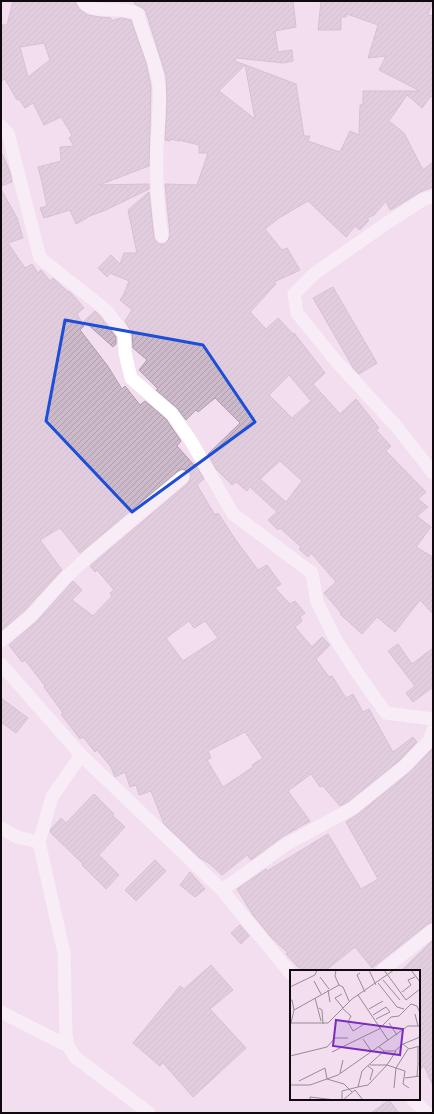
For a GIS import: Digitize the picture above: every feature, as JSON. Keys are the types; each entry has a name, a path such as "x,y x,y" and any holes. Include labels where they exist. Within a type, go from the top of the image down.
{"street":[{"path":"83,1 90,8 132,11 138,14 140,19 158,84 159,108 157,196 162,236"},
{"path":"1,126 8,134 40,258 106,310 124,334 125,353 131,378 172,414 191,441 234,514 312,573 317,602 336,640 386,713 433,719"},
{"path":"433,197 424,199 384,224 314,274 294,294 297,313 336,362 396,426 433,473"},
{"path":"1,641 31,616 63,580 90,555 183,477"},
{"path":"1,664 81,755 222,890 290,973"},
{"path":"222,890 287,844 353,808 405,766 429,741 433,730"},
{"path":"81,755 52,797 39,842 64,953 66,1034 68,1046 75,1057 149,1113"},
{"path":"1,828 17,837 39,842"},
{"path":"383,970 433,930"},
{"path":"1,1012 68,1046"},
{"path":"413,1100 427,1113"}],"highlighted area":[{"path":"65,320 203,345 255,422 132,512 46,421"}],"building":[{"path":"13,1 75,1 79,9 88,15 111,18 111,21 121,18 131,20 146,63 151,87 149,166 99,185 149,184 149,189 106,210 87,217 76,224 70,210 44,218 40,208 47,206 38,167 61,161 60,147 74,146 69,138 72,135 61,117 44,125 33,103 25,108 19,99 17,100 5,79 1,81 1,25 7,25","holes":["44,43 50,60 28,77 20,47"]},
{"path":"134,1 293,1 296,27 275,31 278,52 292,50 293,61 283,63 236,58 235,61 296,84 304,136 310,136 308,141 340,152 350,131 359,135 360,105 363,105 363,91 420,91 379,70 386,56 368,58 378,25 347,14 346,17 341,17 341,30 318,30 321,1 433,1 428,15 433,16 433,98 431,96 422,108 407,95 389,121 404,133 423,170 433,162 433,187 420,192 390,210 386,201 374,215 367,218 369,220 360,230 355,226 346,237 308,201 279,218 265,229 282,250 287,248 300,270 274,282 276,284 250,312 266,329 278,318 293,334 294,333 325,373 313,384 340,414 356,399 379,428 376,430 391,446 386,451 426,492 418,499 428,507 417,516 431,527 416,547 433,557 433,614 420,600 395,632 377,617 362,634 340,614 341,613 324,593 336,582 311,553 308,557 299,549 301,547 280,528 278,530 268,520 277,512 250,487 247,491 236,482 232,485 216,469 208,454 240,423 215,398 198,412 196,410 186,420 177,408 156,390 158,389 139,370 147,360 133,348 132,333 125,321 132,310 120,300 129,281 110,273 107,277 98,268 111,255 120,264 124,253 137,253 128,210 149,192 154,238 159,244 164,244 167,242 170,235 165,184 197,185 208,153 199,153 199,145 179,140 165,140 167,102 166,76 146,12 144,9 135,4","holes":["245,65 255,119 219,91","289,375 311,401 292,418 269,395","280,461 302,481 286,502 260,479"]},
{"path":"1,151 10,172 12,182 1,186"},
{"path":"1,189 17,218 23,238 8,243 25,268 32,264 38,273 41,270 50,281 53,278 68,292 69,291 84,308 77,314 84,326 80,330 107,365 122,389 125,386 140,405 145,401 166,419 181,441 177,446 194,465 195,464 204,479 197,485 215,515 218,513 258,570 267,565 281,584 275,588 290,604 295,601 305,613 300,617 302,621 295,627 312,647 322,637 330,645 316,659 329,677 332,676 346,698 353,694 363,712 369,709 393,752 413,737 417,742 400,760 349,801 340,806 323,786 320,787 311,774 288,791 310,821 282,837 251,860 247,855 222,875 210,864 200,858 164,824 151,791 139,795 136,785 130,787 125,772 115,777 111,767 97,750 95,752 83,737 80,739 61,714 63,713 44,687 45,686 25,660 22,662 9,645 37,621 73,581 82,590 72,600 93,616 112,596 110,593 114,590 97,570 95,572 90,566 188,483 191,476 189,472 182,469 80,553 60,528 40,540 62,570 25,610 1,631","holes":["189,621 194,628 205,621 218,638 183,661 166,638","245,732 263,758 252,765 253,767 223,787 207,760 211,758 208,751"]},
{"path":"333,287 377,363 359,374 354,369 313,298"},
{"path":"95,311 116,337 116,344 113,347 84,321"},
{"path":"398,644 412,664 433,648 433,687 413,702 406,693 415,686 388,651"},
{"path":"1,698 28,718 16,733 1,722"},
{"path":"433,748 433,922 428,924 372,968 355,947 326,970 302,970 253,915 237,889 266,869 267,871 328,834 361,889 378,879 346,822 410,772"},
{"path":"94,794 114,814 113,816 125,827 99,855 119,875 106,889 50,832 61,818 66,823"},
{"path":"155,860 166,871 136,901 125,890"},
{"path":"190,872 205,889 195,897 180,885"},
{"path":"240,925 249,936 241,944 231,933"},
{"path":"433,940 433,1086 424,1066 420,1070 420,970 402,970"},
{"path":"211,965 233,990 210,1009 246,1048 193,1097 163,1063 160,1066 133,1043 180,986 184,989"},
{"path":"389,1100 399,1113 371,1113"}]}
